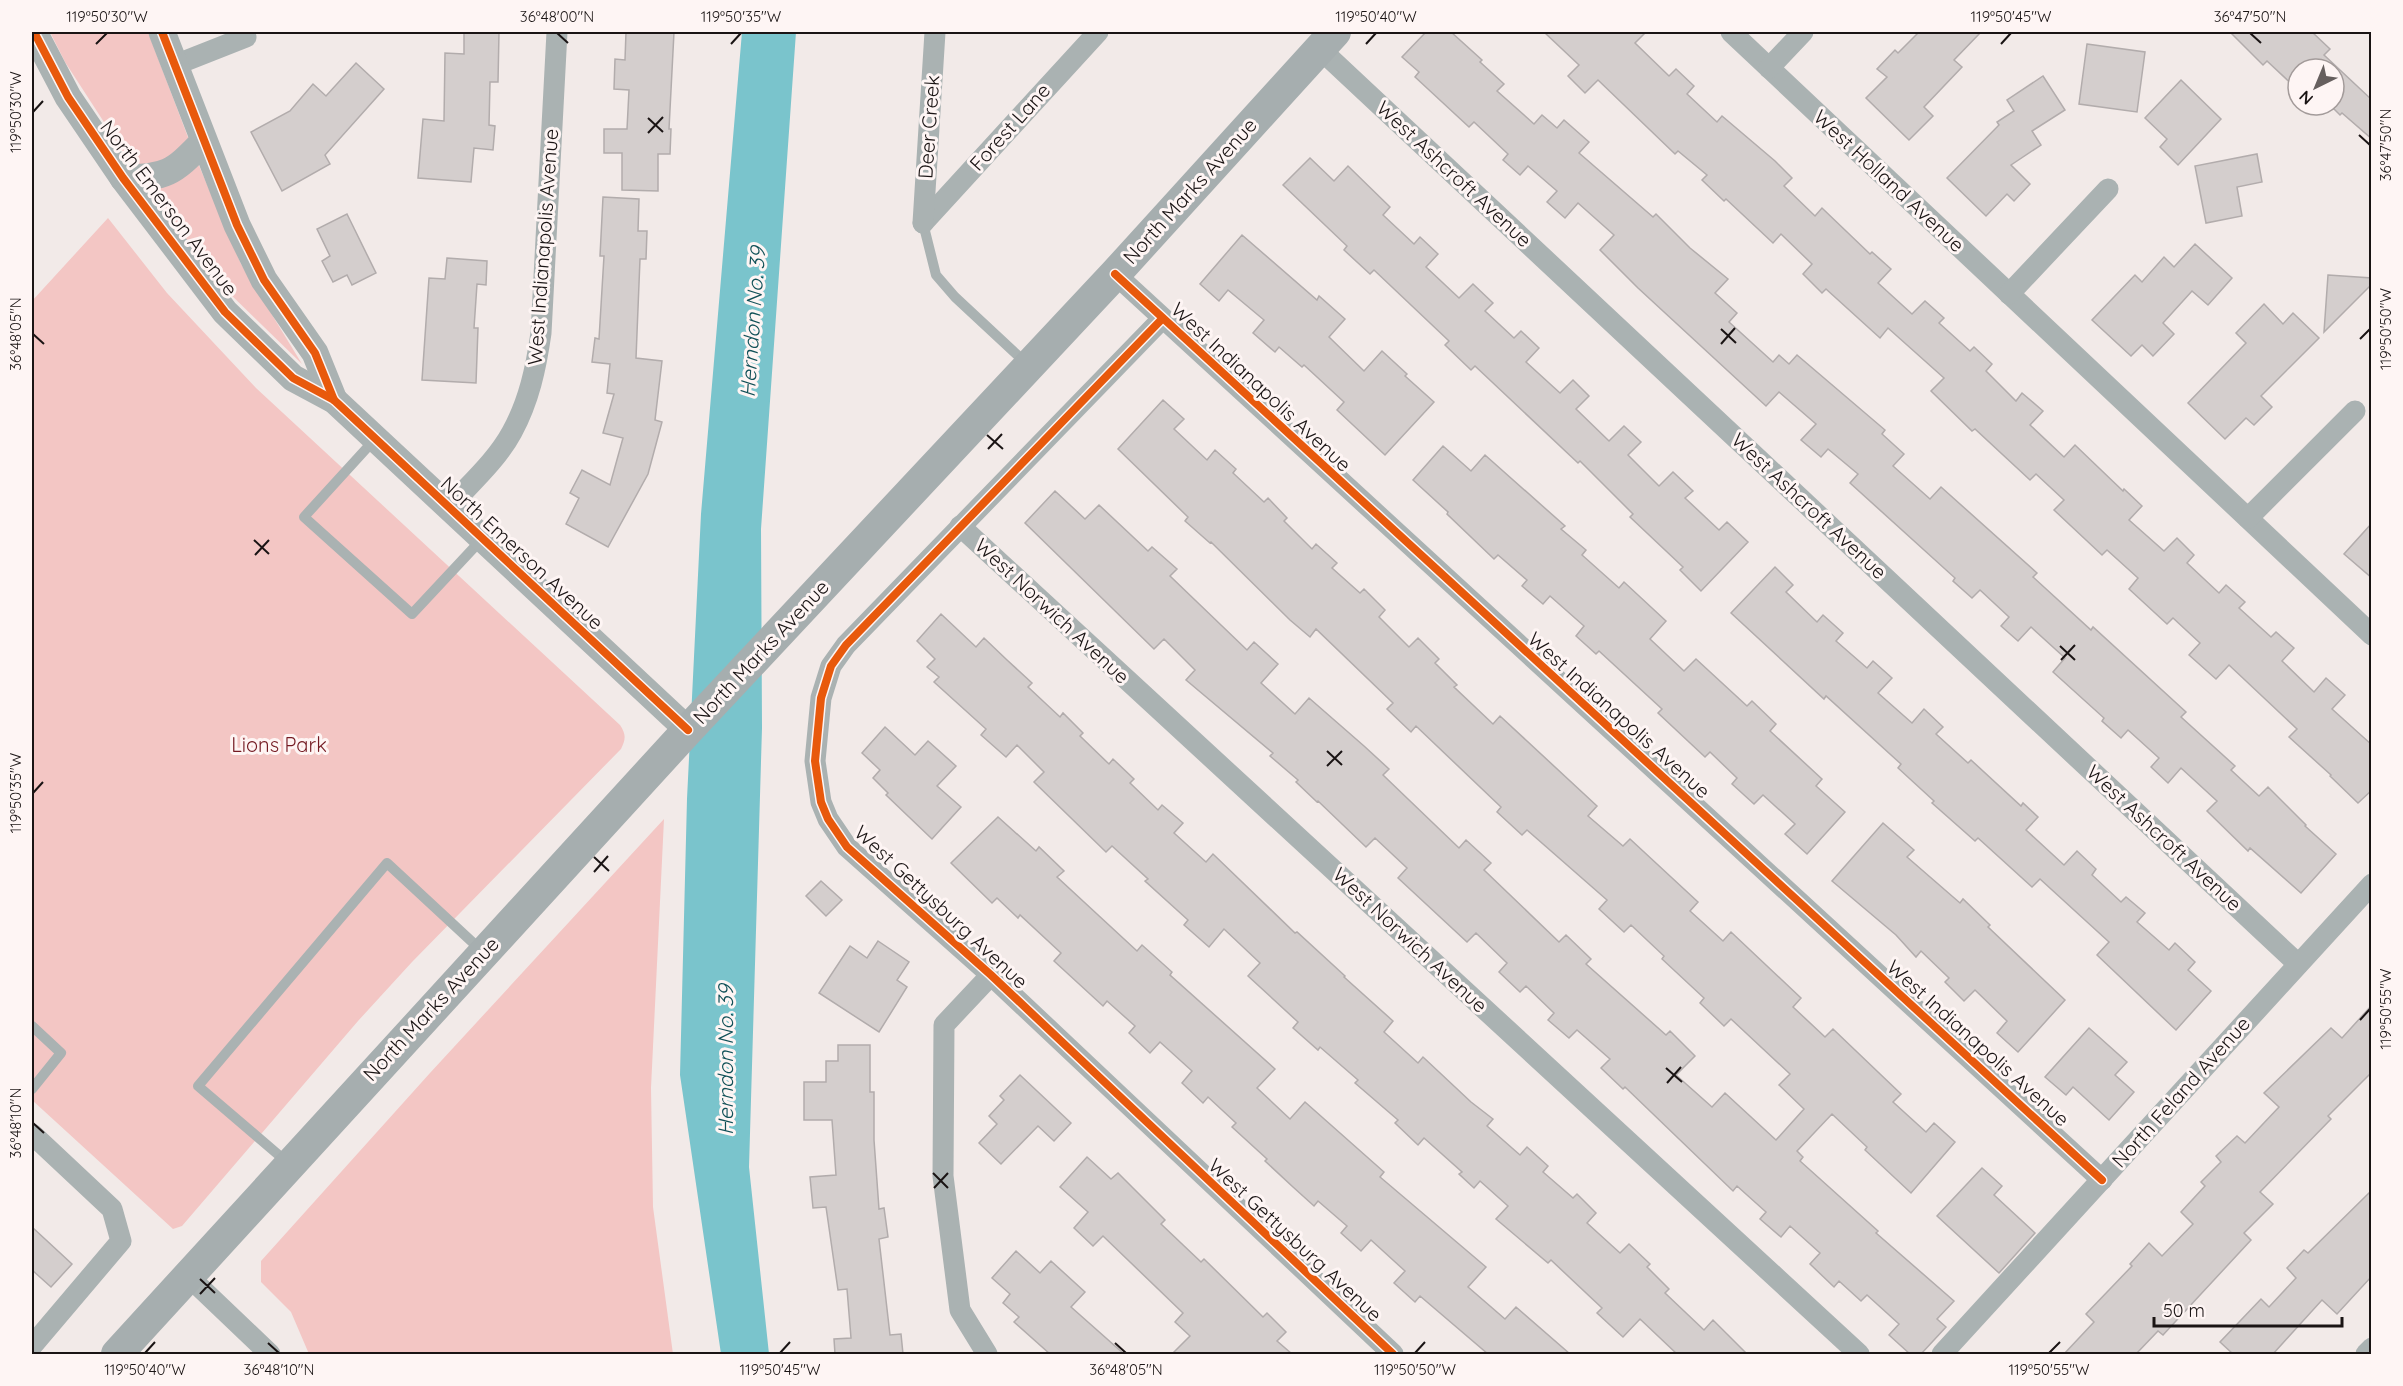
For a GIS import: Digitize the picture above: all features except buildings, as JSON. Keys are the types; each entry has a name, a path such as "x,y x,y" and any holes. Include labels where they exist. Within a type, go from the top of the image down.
{"main road":[{"name":"North Marks Avenue","path":"117,1354 688,730 1115,274 1327,40"}],"street":[{"name":"North Emerson Avenue","path":"34,32 68,97 123,178 225,312 293,378 334,400 688,730"},
{"name":"North Emerson Avenue","path":"162,32 241,235 264,280 315,353 334,400"},
{"name":"West Indianapolis Avenue","path":"449,507 488,465 512,434 526,403 536,368 541,333 557,32"},
{"name":"Deer Creek","path":"923,223 935,32"},
{"name":"Forest Lane","path":"923,223 1098,32"},
{"name":"West Holland Avenue","path":"1731,32 2372,635"},
{"path":"1769,68 1803,32"},
{"path":"175,65 246,38"},
{"name":"West Ashcroft Avenue","path":"1327,40 2298,964"},
{"path":"123,178 156,177 177,169 203,142"},
{"path":"2009,294 2108,189"},
{"name":"West Indianapolis Avenue","path":"1115,274 2102,1179"},
{"name":"West Gettysburg Avenue","path":"1162,319 846,645 831,666 821,698 815,761 821,801 828,819 847,846 991,975 1393,1354"},
{"path":"2248,518 2355,411"},
{"name":"West Norwich Avenue","path":"960,526 1859,1354"},
{"name":"North Feland Avenue","path":"1942,1354 2372,884"},
{"path":"987,1354 960,1310 943,1176 944,1025 991,975"},
{"path":"32,1134 112,1209 121,1241 32,1346"},
{"path":"187,1275 270,1354"},
{"path":"2366,1354 2372,1348"}],"lane":[{"path":"923,223 936,274 955,297 1029,365"},
{"path":"376,438 304,516 412,614 482,538"},
{"path":"290,1164 198,1086 387,863 483,953"},
{"path":"32,1026 61,1053 32,1089"}],"green space":[{"path":"50,32 148,32 197,161 241,264 302,364 224,288 148,190 65,62"},
{"name":"Lions Park","path":"108,218 167,293 256,388 620,725 625,737 621,749 412,962 358,1021 182,1226 173,1229 32,1100 32,301"},
{"path":"664,819 651,1088 653,1207 673,1354 309,1354 291,1312 261,1282 261,1261"}],"water":[{"name":"Herndon No. 39","path":"742,32 796,32 761,529 762,728 749,1167 769,1354 721,1354 680,1075 687,799 701,514"}],"cycle path":[{"path":"34,32 68,97 123,178 225,312 293,378 334,400 688,730"},
{"path":"162,32 237,225 264,280 315,353 334,400"},
{"path":"1115,274 2102,1180"},
{"path":"1162,319 846,645 831,666 821,698 815,761 821,802 828,819 847,847 991,975 1393,1354"}]}
